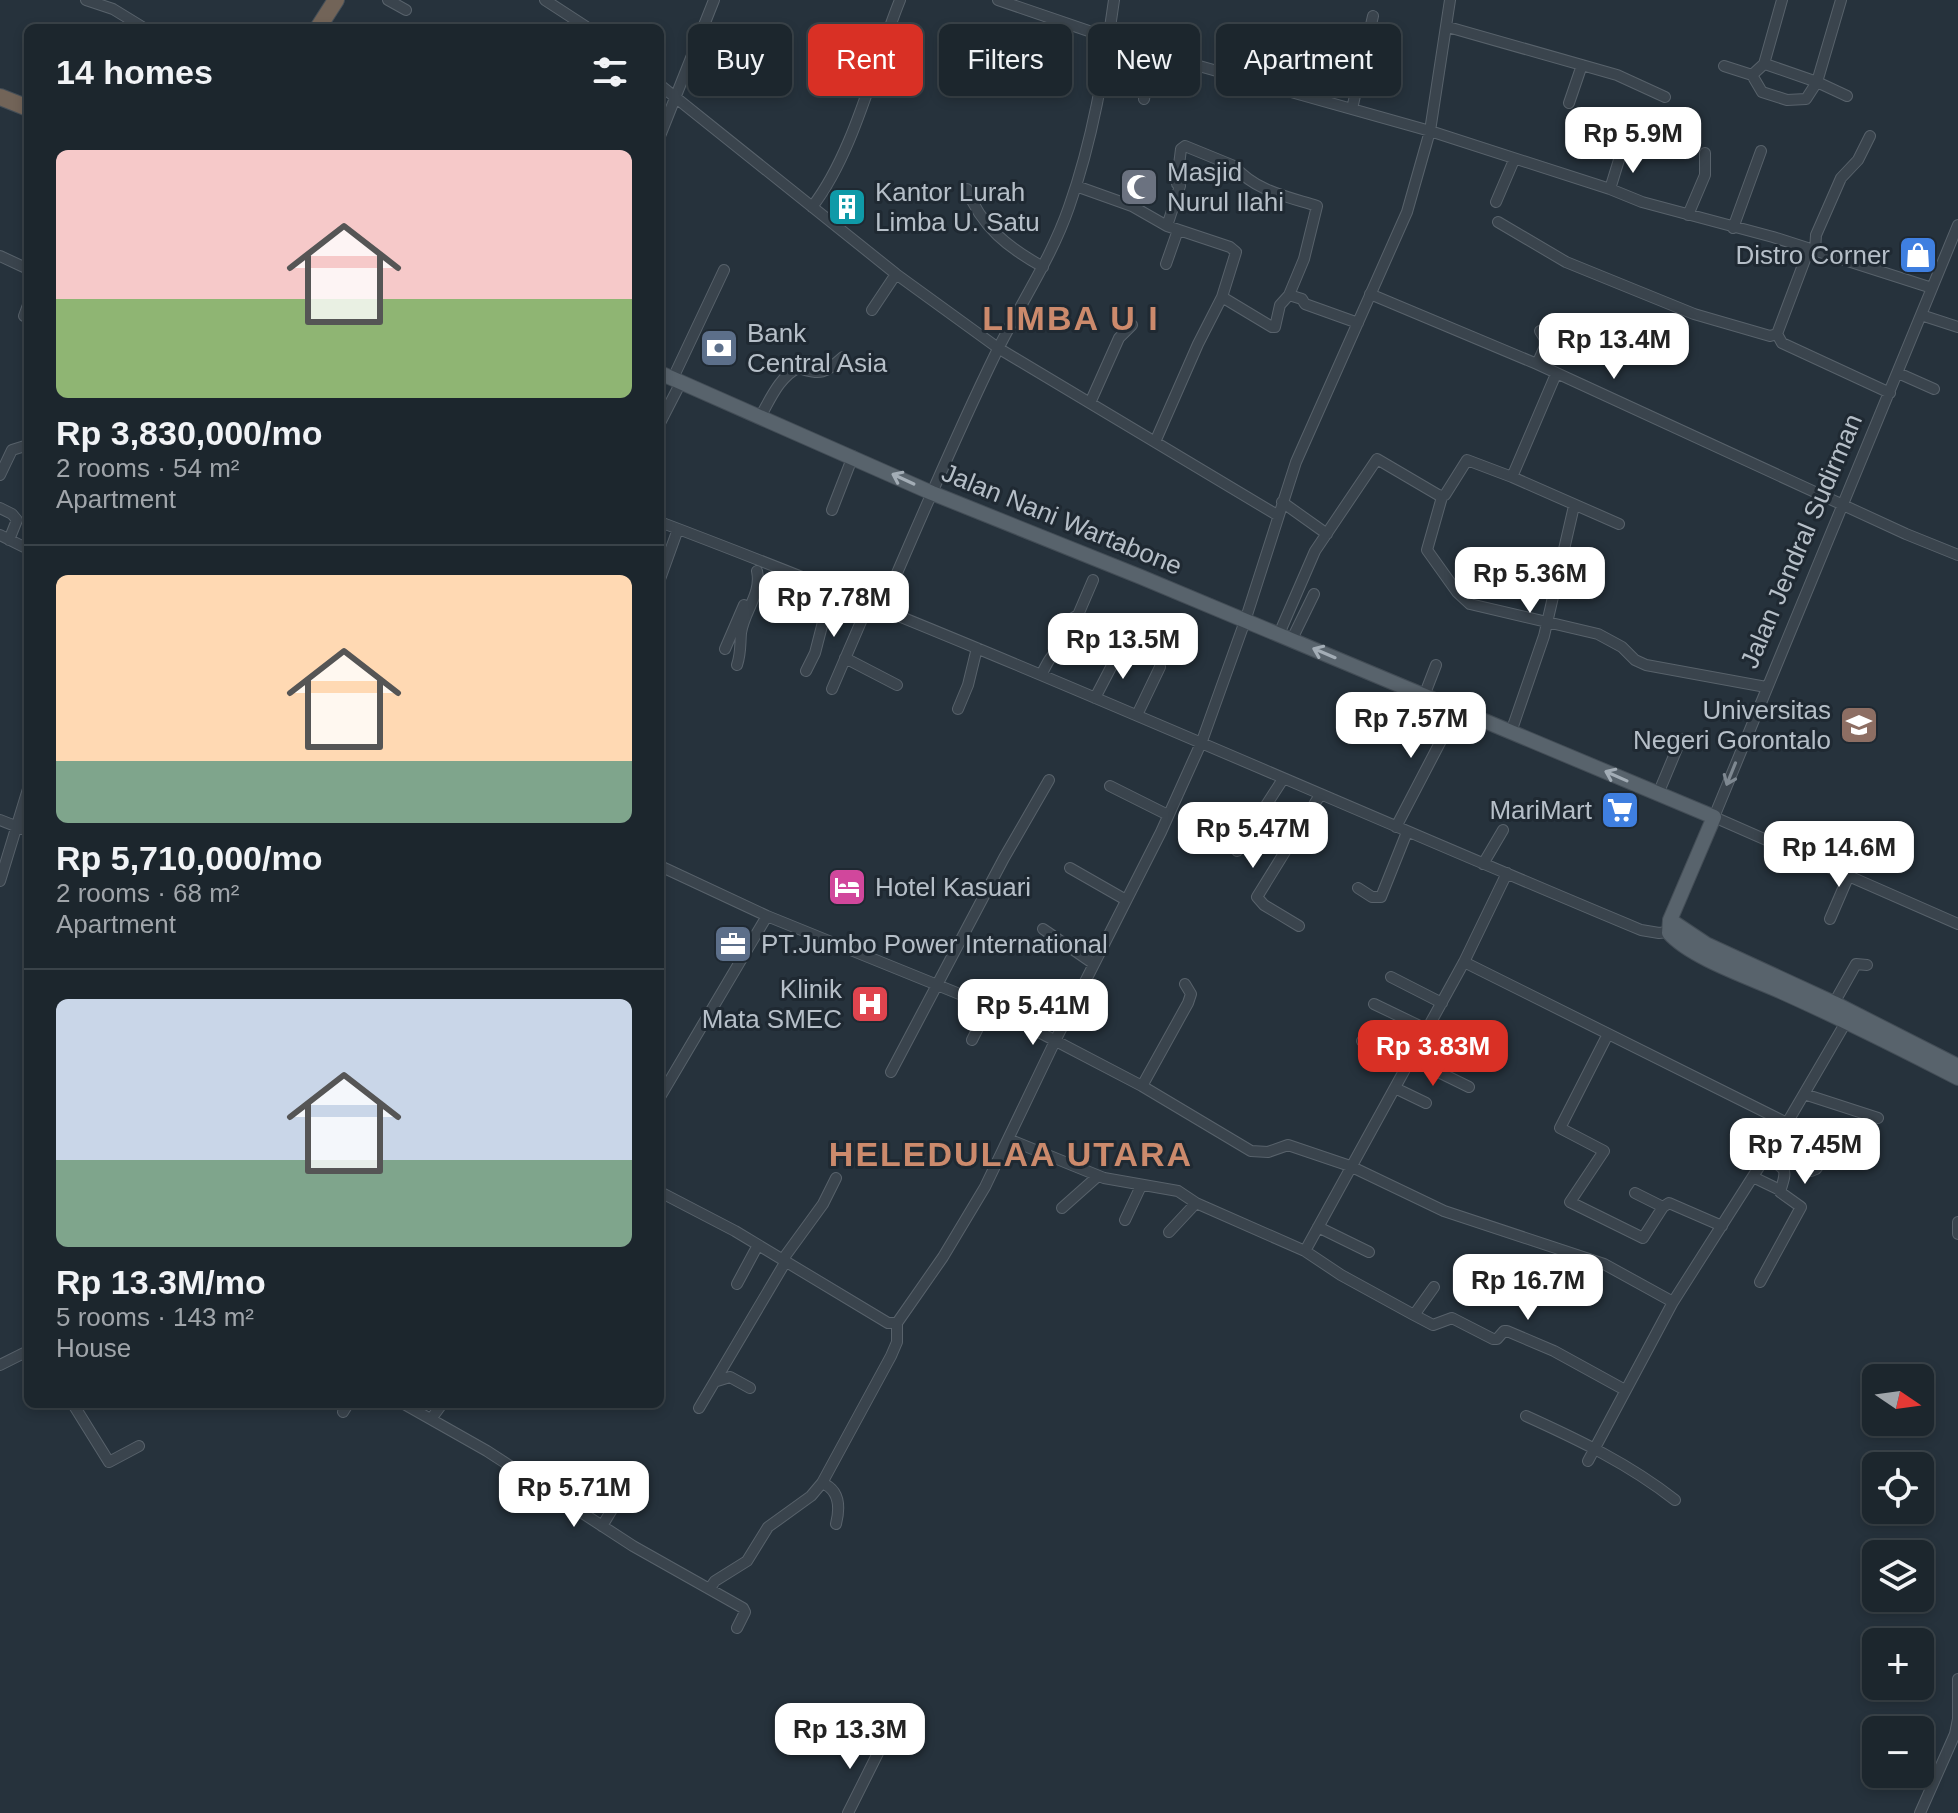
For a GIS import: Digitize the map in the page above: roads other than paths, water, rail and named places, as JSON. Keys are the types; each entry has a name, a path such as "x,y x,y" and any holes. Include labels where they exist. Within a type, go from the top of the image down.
{"highway":[{"path":"309,24 324,0"},
{"path":"321,24 336,0"},
{"path":"0,86 24,96"},
{"path":"0,97 24,106"}],"main road":[{"name":"Jalan Nani Wartabone","path":"671,378 932,493 1714,817"},
{"name":"Jalan Jendral Sudirman","path":"1673,928 1714,817"},
{"path":"1673,928 1834,1003 1854,1021 1958,1078"},
{"path":"1673,928 1676,940 1701,955 1958,1066"}],"street":[{"path":"86,0 107,3 138,24"},
{"path":"388,0 406,10"},
{"path":"545,0 582,24"},
{"path":"664,126 714,0"},
{"path":"812,207 831,178 855,122 900,0"},
{"path":"998,0 1088,32"},
{"path":"1111,24 1114,0"},
{"path":"710,1588 715,1581 747,1561 768,1527 811,1496 822,1483 891,1356 897,1342 897,1323 966,1221 1168,815 1202,741 1245,621 1296,462 1407,212 1430,131 1450,0"},
{"path":"1752,75 1764,64 1782,0"},
{"path":"1724,66 1752,75 1762,92 1787,100 1806,99 1817,82 1841,0"},
{"path":"1352,109 1373,16"},
{"path":"1448,27 1628,79 1665,97"},
{"path":"1764,64 1847,96"},
{"path":"1569,103 1582,65"},
{"path":"664,88 896,274 998,348 1277,515"},
{"path":"882,608 998,348 1061,229 1076,186 1099,96"},
{"path":"1307,96 1430,131 1688,215 1932,288"},
{"path":"1777,334 1841,178 1858,160 1870,136"},
{"path":"1166,264 1180,186 1177,181 1181,149 1185,146 1234,166 1272,194 1317,206 1304,259 1289,295 1280,305 1275,327 1222,297"},
{"path":"1610,189 1622,150"},
{"path":"1733,228 1761,151"},
{"path":"1688,215 1705,175 1705,153"},
{"path":"1496,202 1514,160"},
{"path":"1076,186 1132,206 1173,228 1230,247 1236,252 1222,297 1155,442"},
{"path":"967,189 975,208 1005,244 1043,267"},
{"path":"1498,222 1566,262 1660,301 1770,336 1777,334"},
{"name":"Jalan Jendral Sudirman","path":"1714,817 1958,225"},
{"path":"0,256 24,267"},
{"path":"664,407 671,378 724,270"},
{"path":"872,310 896,274"},
{"path":"1370,294 1537,364 1958,555"},
{"path":"1289,295 1358,323"},
{"path":"1921,315 1958,327"},
{"path":"1090,403 1119,338 1132,325"},
{"path":"1537,364 1547,342 1540,331"},
{"path":"1777,334 1782,343 1890,393"},
{"path":"760,417 779,385 792,371 798,368 812,374 821,373 843,357"},
{"path":"1898,373 1934,389"},
{"path":"1512,477 1556,374"},
{"path":"0,475 12,450 24,446"},
{"path":"832,510 853,456"},
{"path":"1285,637 1302,579 1327,534 1378,458 1442,497"},
{"path":"1619,524 1467,460 1442,497 1427,550 1457,592 1470,604 1598,634 1646,665 1766,687"},
{"path":"1282,502 1327,534"},
{"path":"1511,732 1535,666 1574,506"},
{"path":"0,508 17,520 4,537 24,547"},
{"path":"664,524 758,566 882,608 1202,741 1320,795 1641,930 1673,928"},
{"path":"664,568 678,529"},
{"path":"725,649 758,566"},
{"path":"737,665 742,647 742,628 758,583 758,566"},
{"path":"1041,675 1073,618 1078,615 1093,580"},
{"path":"806,671 815,653 823,622 838,591"},
{"path":"1285,637 1314,594"},
{"path":"832,689 869,603"},
{"path":"1056,652 1061,649 1072,651 1085,633"},
{"path":"958,709 968,685 977,648"},
{"path":"1095,698 1121,648"},
{"path":"845,658 897,685"},
{"path":"1424,696 1436,665"},
{"path":"1137,715 1160,667"},
{"path":"1396,827 1457,710"},
{"path":"1658,794 1681,739"},
{"path":"1237,851 1283,779"},
{"path":"891,1072 1004,858 1049,780"},
{"path":"1110,786 1168,815"},
{"path":"1299,926 1264,905 1257,897 1320,795"},
{"path":"0,881 24,801"},
{"path":"1714,817 1958,924"},
{"path":"0,820 24,829"},
{"path":"1483,864 1503,830"},
{"path":"1358,888 1372,897 1381,897 1407,832"},
{"path":"1247,835 1262,845"},
{"path":"664,868 767,916 989,1006 1142,1086 1251,1151 1268,1152 1288,1145 1350,1166 1444,1211 1604,1264 1673,1302"},
{"path":"1070,868 1126,900"},
{"path":"1305,1251 1428,1030 1507,873"},
{"path":"1830,919 1849,875"},
{"path":"664,1088 767,916"},
{"path":"1043,929 1094,964"},
{"path":"1464,962 1787,1123"},
{"path":"1834,1003 1856,964 1867,965"},
{"path":"1391,977 1442,1003"},
{"path":"1142,1086 1188,1003 1191,994 1185,984"},
{"path":"1374,1004 1428,1030"},
{"path":"972,1040 989,1006"},
{"path":"1588,1461 1673,1302 1804,1094 1854,1021"},
{"path":"1608,1034 1561,1124 1561,1131 1604,1151 1569,1201 1643,1238 1663,1207 1669,1203 1722,1226"},
{"path":"1362,1041 1469,1087"},
{"path":"1395,1088 1426,1103"},
{"path":"1804,1094 1878,1118"},
{"path":"1008,1139 1098,1176 1178,1191 1196,1203 1305,1251 1341,1275 1433,1325 1452,1318 1493,1339 1507,1331 1554,1351 1625,1390"},
{"path":"1769,1152 1811,1171 1816,1169 1827,1153"},
{"path":"1769,1152 1786,1171 1786,1179 1780,1190"},
{"path":"1062,1208 1098,1176"},
{"path":"1753,1177 1780,1190 1799,1204 1800,1211 1760,1282"},
{"path":"699,1408 784,1260 823,1204 836,1178"},
{"path":"1125,1220 1141,1186"},
{"path":"1635,1193 1663,1207"},
{"path":"664,1194 784,1260 878,1319 897,1323"},
{"path":"1169,1232 1196,1203"},
{"path":"1958,1222 1958,1234"},
{"path":"1318,1227 1369,1252"},
{"path":"737,1284 758,1245"},
{"path":"1414,1315 1434,1287"},
{"path":"0,1365 24,1353"},
{"path":"717,1381 730,1377 750,1388"},
{"path":"75,1408 109,1462 139,1446"},
{"path":"411,1408 487,1451 602,1526 743,1608 741,1622"},
{"path":"431,1419 439,1408"},
{"path":"1526,1416 1642,1474 1675,1500"},
{"path":"602,1526 636,1470"},
{"path":"822,1483 832,1488 838,1500 836,1524"},
{"path":"1920,1813 1955,1734 1958,1679"},
{"path":"848,1813 882,1745 871,1726"}],"place":[{"name":"Masjid Nurul Ilahi","path":"1139,187"},
{"name":"Kantor Lurah Limba U. Satu","path":"847,207"},
{"name":"Distro Corner","path":"1918,255"},
{"name":"Bank Central Asia","path":"719,348"},
{"name":"Universitas Negeri Gorontalo","path":"1859,725"},
{"name":"MariMart","path":"1620,810"},
{"name":"Hotel Kasuari","path":"847,887"},
{"name":"PT.Jumbo Power International","path":"733,944"},
{"name":"Klinik Mata SMEC","path":"870,1004"}],"district":[{"name":"LIMBA U I","path":"1071,318"},
{"name":"HELEDULAA UTARA","path":"1011,1154"}]}
